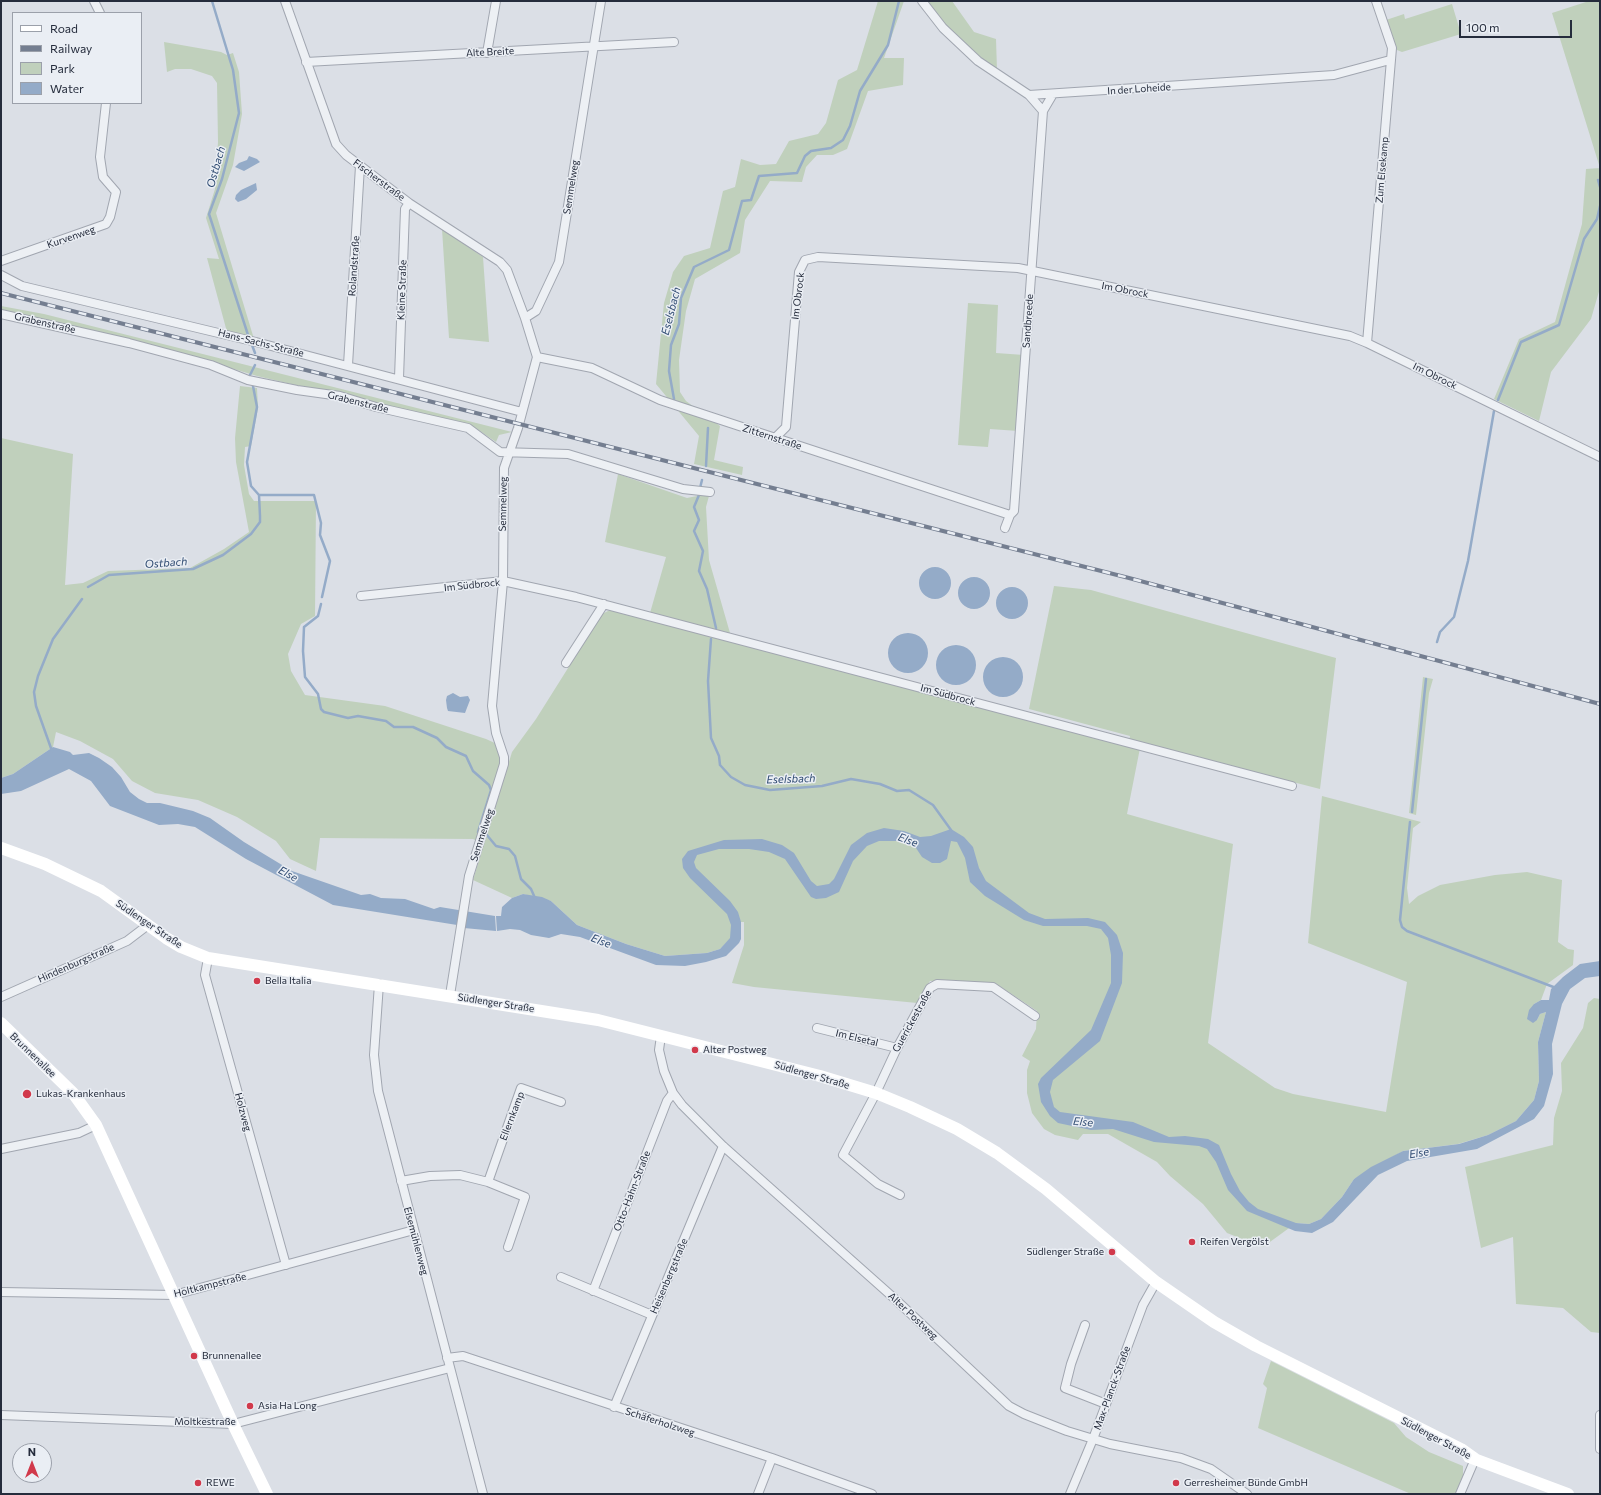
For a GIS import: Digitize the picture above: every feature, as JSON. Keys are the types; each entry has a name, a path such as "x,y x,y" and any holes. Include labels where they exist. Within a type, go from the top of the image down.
{"main road":[{"name":"Südlenger Straße","path":"1,848 73,876 101,891 181,947 208,958 450,995 598,1020 820,1076 876,1093 946,1123 997,1153 1046,1188 1156,1282 1214,1322 1256,1346 1461,1449 1476,1459 1568,1494"},
{"name":"Brunnenallee","path":"1,1024 73,1093 96,1125 233,1424 267,1494"}],"street":[{"path":"94,1 100,12"},
{"name":"Fischerstraße","path":"286,1 306,62 336,144 346,155 409,203 500,262 507,270 525,318"},
{"path":"487,52 496,1"},
{"name":"Semmelweg","path":"525,318 536,311 559,262 601,1"},
{"path":"922,1 943,28 978,61 1029,96 1043,111"},
{"name":"Zum Elsekamp","path":"1367,342 1392,48 1376,1"},
{"name":"Alte Breite","path":"306,62 674,42"},
{"name":"In der Loheide","path":"1029,96 1334,75 1390,60"},
{"name":"Sandbreede","path":"1005,528 1010,515 1014,511 1043,111 1053,94"},
{"name":"Kurvenweg","path":"2,276 3,261 106,224 110,217 116,192 103,177 100,156 106,104"},
{"name":"Rolandstraße","path":"348,365 360,166"},
{"name":"Kleine Straße","path":"398,378 405,209 409,203"},
{"name":"Im Obrock","path":"775,438 786,427 799,272 805,260 818,258 1018,268 1350,336 1367,342 1600,457"},
{"name":"Hans-Sachs-Straße","path":"2,276 22,286 348,365 522,412"},
{"name":"Grabenstraße","path":"1,314 129,343 226,370 248,380 297,390 340,396 376,407 468,428 500,452 568,454 684,489 710,492"},
{"path":"525,318 537,357"},
{"name":"Semmelweg","path":"450,995 469,876 504,764 504,757 496,733 492,706 503,581 504,468 522,412 537,357"},
{"name":"Zitternstraße","path":"537,357 592,368 660,400 1010,515"},
{"name":"Im Südbrock","path":"361,596 503,581 604,604 1292,786"},
{"path":"566,663 604,604"},
{"name":"Hindenburgstraße","path":"1,997 126,941 148,925"},
{"name":"Holzweg","path":"208,958 206,975 286,1265"},
{"name":"Elsemühlenweg","path":"379,984 374,1067 378,1091 400,1181 483,1494"},
{"name":"Guerickestraße","path":"900,1195 878,1184 843,1155 876,1093 897,1048 930,988 937,984 993,987 1036,1016"},
{"name":"Im Elsetal","path":"817,1028 897,1048"},
{"name":"Alter Postweg","path":"661,1036 659,1057 673,1093 682,1105 723,1146 900,1304 1010,1406 1024,1414 1067,1431 1093,1439 1182,1458 1211,1469 1247,1494"},
{"name":"Ellernkamp","path":"488,1182 521,1088 561,1102"},
{"name":"Otto-Hahn-Straße","path":"593,1291 667,1101 673,1093"},
{"path":"1,1149 80,1133 96,1125"},
{"name":"Heisenbergstraße","path":"614,1406 723,1146"},
{"path":"400,1181 430,1176 460,1176 488,1182 525,1197 508,1247"},
{"name":"Holtkampstraße","path":"1,1292 174,1295 414,1230"},
{"path":"561,1277 652,1315"},
{"name":"Max-Planck-Straße","path":"1070,1494 1093,1439 1143,1305 1156,1282"},
{"path":"1085,1325 1071,1364 1066,1388 1106,1404"},
{"name":"Schäferholzweg","path":"447,1358 463,1356 772,1458 872,1494"},
{"name":"Moltkestraße","path":"1,1415 233,1424 450,1368"},
{"path":"1600,1416 1600,1449"},
{"path":"758,1494 772,1458"},
{"path":"1460,1494 1476,1459"}],"green space":[{"path":"878,1 904,1 884,58 904,58 903,85 868,91 847,149 833,155 817,155 806,167 802,182 770,181 745,220 740,253 695,279 686,311 679,360 680,392 686,401 720,426 714,460 743,467 742,475 694,464 699,436 656,384 664,303 673,272 684,256 710,248 723,191 735,187 741,159 760,165 776,164 789,141 818,134 826,123 838,80 857,70"},
{"path":"928,1 952,1 974,32 996,39 997,70 980,59 946,25"},
{"path":"1589,1 1600,1 1600,168 1552,13"},
{"path":"1452,4 1461,34 1402,52 1397,50 1386,20 1404,14 1405,19"},
{"path":"164,42 221,52 227,55 233,53 239,72 242,114 233,165 216,213 254,339 227,332 207,258 219,259 206,218 215,189 218,142 217,83 212,76 191,69 175,69 167,72"},
{"path":"1600,168 1600,288 1591,319 1551,372 1539,421 1494,399 1519,339 1555,322 1582,224 1586,169"},
{"path":"442,229 483,257 489,342 449,338"},
{"path":"968,303 998,305 996,353 1024,355 1018,431 990,429 988,447 958,445"},
{"path":"1,306 44,314 512,432 499,435 496,442 474,427 257,376 184,354 1,310"},
{"path":"240,386 257,388 258,408 251,446 245,447 244,465 249,494 254,501 316,501 315,616 301,624 288,654 291,671 305,695 385,706 486,739 497,744 501,755 501,766 477,841 473,839 320,838 316,871 290,859 276,841 237,817 198,800 155,793 132,781 113,759 80,741 56,732 53,747 13,774 1,778 1,438 73,454 65,585 83,583 108,571 190,568 224,549 249,532 236,462 235,438"},
{"path":"618,474 687,498 709,496 706,507 709,560 730,633 650,613 666,557 605,542"},
{"path":"1054,586 1091,590 1336,658 1320,789 1141,743 1127,814 1233,844 1208,1043 1275,1088 1293,1094 1386,1112 1407,982 1308,943 1322,796 1421,822 1413,828 1407,888 1409,904 1418,896 1440,885 1495,875 1527,872 1562,880 1558,942 1568,949 1574,950 1573,965 1547,984 1541,1000 1534,1004 1537,1020 1540,1014 1546,1012 1538,1042 1539,1081 1534,1100 1516,1121 1488,1135 1458,1144 1403,1151 1354,1179 1342,1197 1321,1219 1309,1224 1296,1223 1263,1247 1227,1233 1203,1204 1170,1176 1157,1162 1108,1134 1083,1134 1078,1140 1055,1135 1044,1129 1032,1113 1027,1093 1027,1070 1030,1061 1022,1056 1036,1029 1037,1011 995,983 930,981 917,1003 754,987 732,983 744,945 744,922 741,922 731,938 720,949 707,953 665,956 626,944 577,925 551,901 523,894 512,898 473,880 512,752 536,719 602,614 612,609 1128,747 1130,736 1029,709"},
{"path":"1423,677 1433,679 1429,693 1416,815 1409,813"},
{"path":"1594,998 1600,999 1600,1333 1591,1332 1563,1308 1516,1304 1513,1237 1481,1248 1465,1167 1553,1145 1554,1118 1562,1091 1561,1063 1583,1028 1588,1003"},
{"path":"1271,1361 1394,1423 1406,1437 1429,1452 1463,1466 1463,1476 1455,1494 1411,1494 1258,1428 1267,1388 1263,1384"}],"water":[{"path":"249,156 260,162 244,171 235,167 239,163 247,160"},
{"path":"256,183 257,190 246,199 238,202 235,199 236,195 241,190"},
{"path":"932,567 938,567 947,571 951,583 947,595 938,599 932,599 923,595 919,586 919,580 923,571"},
{"path":"971,577 977,577 986,581 990,593 986,605 977,609 971,609 962,605 958,596 958,590 962,581"},
{"path":"1009,587 1015,587 1024,591 1028,603 1024,615 1015,619 1009,619 1000,615 996,606 996,600 1000,591"},
{"path":"912,633 919,636 925,642 928,653 927,661 919,670 912,673 904,673 897,670 889,661 888,649 891,642 900,634"},
{"path":"960,645 967,648 973,654 976,665 975,673 967,682 960,685 952,685 945,682 937,673 936,661 939,654 948,646"},
{"path":"1007,657 1014,660 1020,666 1023,677 1022,685 1014,694 1007,697 999,697 992,694 984,685 983,673 986,666 995,658"},
{"path":"453,693 460,697 468,696 470,700 465,713 448,711 446,700 447,696"},
{"name":"Else","path":"53,747 70,752 73,755 89,753 99,758 112,767 121,777 130,792 139,799 147,803 160,803 193,811 210,818 244,842 292,871 361,895 370,894 381,898 405,899 434,909 440,907 495,916 496,931 464,928 457,925 333,905 246,859 195,827 178,824 159,825 110,806 91,781 69,769 21,791 1,794 1,778 13,774"},
{"name":"Else","path":"884,828 904,831 920,837 931,836 951,829 964,837 973,847 979,868 986,881 1029,913 1045,919 1088,918 1105,922 1117,935 1123,953 1122,983 1100,1041 1053,1080 1050,1092 1054,1107 1060,1112 1133,1122 1169,1137 1185,1136 1208,1139 1219,1145 1231,1174 1240,1191 1249,1202 1258,1209 1296,1223 1309,1224 1321,1219 1342,1197 1354,1179 1371,1167 1403,1151 1459,1144 1488,1135 1516,1121 1534,1100 1539,1081 1538,1042 1546,1012 1540,1014 1537,1020 1533,1023 1527,1019 1529,1010 1534,1004 1541,1000 1549,1000 1551,989 1563,977 1580,964 1600,961 1600,976 1585,978 1570,989 1562,1004 1552,1044 1553,1074 1544,1106 1534,1119 1477,1149 1407,1161 1378,1175 1333,1222 1312,1233 1295,1231 1247,1211 1228,1190 1216,1162 1207,1149 1199,1146 1154,1142 1113,1129 1091,1130 1058,1123 1050,1116 1041,1102 1038,1084 1041,1078 1091,1030 1111,983 1111,955 1108,938 1101,929 1087,926 1043,926 1024,920 985,896 970,882 965,858 957,842 951,841 947,859 940,863 932,863 922,857 916,848 902,841 879,841 867,846 853,861 839,892 826,898 816,899 811,897 785,859 769,852 749,849 719,849 697,855 694,862 696,868 730,901 738,912 741,922 741,939 739,943 726,956 706,962 685,966 656,965 580,937 561,934 549,938 531,935 520,930 510,929 497,931 496,916 501,916 502,907 512,898 523,894 542,897 551,901 577,925 626,944 665,956 707,953 720,949 730,938 731,925 727,914 690,878 683,868 682,859 688,851 724,840 762,839 782,845 794,853 811,881 817,886 829,884 834,879 851,845 867,833"}],"waterway":[{"name":"Ostbach","path":"212,1 233,70 239,113 222,179 209,214 248,335"},
{"name":"Eselsbach","path":"674,399 669,371 671,345 679,324 681,298 694,267 729,250 742,201 751,200 759,176 797,173 805,156 811,151 831,148 843,140 850,126 860,91 888,45 899,1"},
{"path":"1598,180 1600,187"},
{"path":"1498,400 1521,342 1559,325 1584,239 1597,219 1600,206"},
{"name":"Ostbach","path":"252,345 255,353"},
{"name":"Ostbach","path":"250,375 255,365"},
{"name":"Ostbach","path":"88,587 109,575 193,569 223,555 251,534 260,522 259,495 251,486 247,462 257,407 253,386"},
{"path":"1437,642 1440,632 1454,617 1468,561 1494,411"},
{"name":"Eselsbach","path":"706,466 708,428"},
{"name":"Eselsbach","path":"700,488 702,480"},
{"path":"259,495 314,495 321,523 320,535 330,561 322,597"},
{"name":"Eselsbach","path":"699,495 694,507 699,520 694,531 703,551 699,571 707,589 716,628"},
{"name":"Ostbach","path":"52,751 36,706 34,692 38,676 53,639 82,599"},
{"path":"321,604 318,616 304,627 303,651 305,677 318,694 321,709 324,712 348,718 358,716 386,721 394,727 413,727 437,738 446,747 466,756 473,771 489,785 491,790 478,832"},
{"name":"Eselsbach","path":"711,639 708,681 711,738 719,756 720,765 731,777 745,785 770,790 822,786 851,779 880,784 897,791 909,790 933,805 951,830"},
{"path":"1412,812 1426,679"},
{"path":"1410,822 1400,920 1402,927 1407,931 1556,988"},
{"path":"486,834 496,846 509,849 515,856 521,879 531,889 535,898"}],"railway":[{"path":"1,293 1129,578 1600,704"}],"place":[{"name":"Bella Italia","path":"257,981"},
{"name":"Alter Postweg","path":"695,1050"},
{"name":"Lukas-Krankenhaus","path":"27,1094"},
{"name":"Reifen Vergölst","path":"1192,1242"},
{"name":"Südlenger Straße","path":"1112,1252"},
{"name":"Brunnenallee","path":"194,1356"},
{"name":"Asia Ha Long","path":"250,1406"},
{"name":"REWE","path":"198,1483"},
{"name":"Gerresheimer Bünde GmbH","path":"1176,1483"}]}
